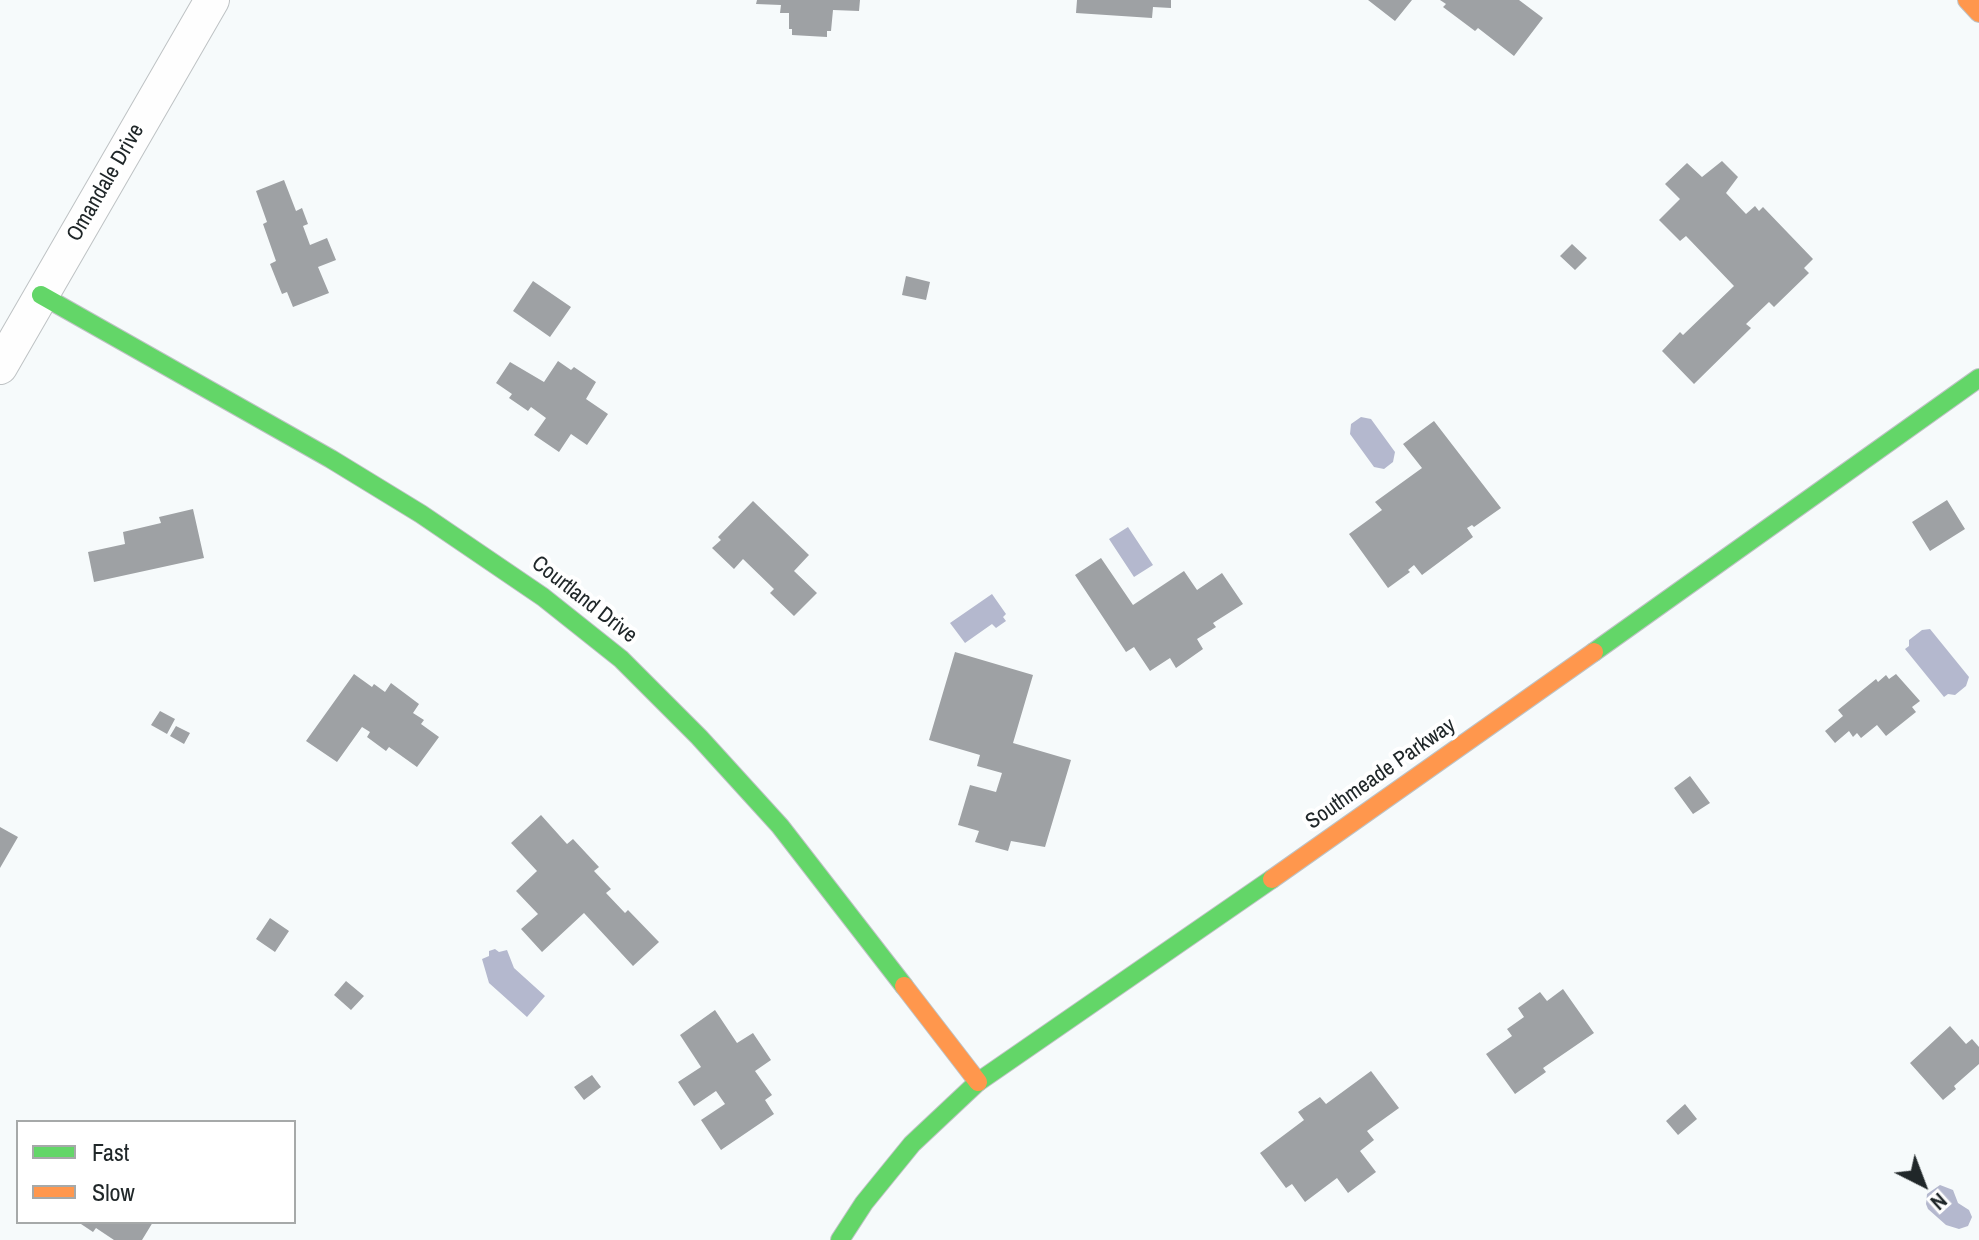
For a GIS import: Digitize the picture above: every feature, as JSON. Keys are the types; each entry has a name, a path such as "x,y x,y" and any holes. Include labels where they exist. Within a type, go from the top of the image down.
{"street":[{"name":"Omandale Drive","path":"0,367 212,0"},
{"path":"1967,0 1979,13"},
{"name":"Courtland Drive","path":"41,295 331,459 421,514 512,574 601,642 658,694 780,826 978,1082"},
{"name":"Southmeade Parkway","path":"840,1240 864,1203 912,1144 978,1082 1491,726 1979,378"}],"water":[{"path":"1361,417 1371,419 1395,452 1393,462 1384,469 1374,467 1350,434 1351,424"},
{"path":"1128,527 1153,565 1134,577 1109,539"},
{"path":"992,594 1006,614 1003,617 1006,621 996,628 992,624 965,643 950,623"},
{"path":"1930,629 1969,677 1966,686 1955,695 1944,697 1905,649 1909,646 1909,640 1922,630"},
{"path":"495,949 499,952 507,950 514,968 545,996 527,1017 489,983 482,959"},
{"path":"1940,1185 1953,1190 1958,1203 1969,1210 1972,1217 1968,1226 1959,1229 1946,1225 1928,1209 1927,1194"}],"building":[{"path":"757,0 860,0 859,11 833,10 831,31 827,31 827,37 792,35 789,13 780,13 781,5 756,4"},
{"path":"1077,0 1171,0 1171,8 1153,7 1152,18 1076,13"},
{"path":"1368,0 1412,0 1395,21"},
{"path":"1440,0 1519,0 1543,18 1514,56 1478,28 1475,31 1443,7 1446,4"},
{"path":"1722,161 1738,177 1726,193 1746,214 1755,206 1759,211 1763,207 1813,259 1804,268 1809,273 1774,307 1769,302 1746,324 1751,328 1694,384 1662,351 1734,286 1686,236 1680,241 1659,220 1680,199 1665,184 1687,163 1702,177"},
{"path":"284,180 296,211 302,208 308,224 303,226 310,245 327,238 336,260 318,267 329,293 293,307 287,292 282,294 270,264 276,261 256,191"},
{"path":"1572,244 1587,258 1575,270 1560,256"},
{"path":"906,276 930,282 926,300 902,295"},
{"path":"533,281 571,307 550,337 513,311"},
{"path":"558,361 571,370 574,367 596,382 586,399 608,414 587,445 571,434 559,452 534,435 546,418 531,407 528,411 509,398 512,394 496,383 510,362 544,382"},
{"path":"1434,421 1501,508 1474,527 1467,528 1473,537 1422,575 1414,565 1408,570 1410,572 1388,588 1349,534 1382,510 1375,502 1422,468 1403,444"},
{"path":"1947,500 1965,529 1930,551 1912,522"},
{"path":"753,501 809,555 794,571 817,593 794,616 770,593 774,589 743,559 734,569 712,548 721,540 718,537"},
{"path":"193,509 204,558 94,582 88,552 125,544 123,532 161,523 159,517"},
{"path":"1101,558 1133,605 1184,571 1197,590 1222,573 1243,604 1213,623 1216,627 1197,639 1203,649 1176,668 1170,658 1150,671 1134,647 1126,652 1075,575"},
{"path":"955,652 1033,675 1013,743 1071,760 1045,847 1011,841 1008,851 975,842 979,831 958,825 970,785 996,792 1002,773 977,766 980,755 929,740"},
{"path":"354,674 385,692 391,683 419,704 413,713 424,720 421,724 439,737 417,767 389,747 386,751 367,737 370,732 362,727 337,762 306,741"},
{"path":"1896,674 1920,701 1912,707 1916,712 1886,736 1877,725 1861,738 1857,733 1853,737 1849,731 1835,743 1825,731 1843,716 1838,710 1876,679 1878,682 1886,675 1889,679"},
{"path":"160,711 175,719 167,734 151,725"},
{"path":"176,726 190,733 184,744 170,736"},
{"path":"1690,776 1710,803 1693,814 1674,788"},
{"path":"541,815 567,844 573,839 599,867 594,871 611,889 606,893 625,913 628,910 659,942 633,966 584,913 542,952 521,929 538,914 516,891 537,871 511,843"},
{"path":"0,827 18,837 0,868"},
{"path":"270,918 289,931 275,952 256,939"},
{"path":"346,981 364,996 351,1010 334,995"},
{"path":"1563,989 1594,1033 1543,1068 1546,1072 1515,1094 1486,1054 1512,1036 1507,1029 1524,1017 1518,1008 1540,992 1547,1001"},
{"path":"715,1010 737,1043 753,1033 771,1060 755,1071 772,1095 765,1100 774,1114 721,1150 701,1120 725,1104 716,1091 694,1106 678,1082 701,1067 680,1035"},
{"path":"1950,1026 1966,1044 1972,1039 1979,1047 1979,1064 1943,1100 1910,1063"},
{"path":"1371,1071 1399,1108 1367,1131 1374,1140 1360,1151 1376,1172 1348,1193 1337,1178 1305,1202 1292,1184 1286,1188 1260,1153 1304,1120 1298,1112 1320,1097 1326,1104"},
{"path":"592,1075 601,1087 584,1100 574,1087"},
{"path":"1685,1104 1697,1119 1678,1135 1666,1121"},
{"path":"81,1224 152,1224 142,1240 114,1240 96,1228 93,1232"}],"traffic: fast":[{"path":"41,295 331,459 421,514 543,597 621,659 699,737 780,826 904,986"},
{"path":"1594,652 1979,378"},
{"path":"840,1240 864,1203 912,1144 978,1082 1272,879"}],"traffic: slow":[{"path":"1967,0 1979,13"},
{"path":"1272,879 1594,652"},
{"path":"904,986 978,1082"}]}
